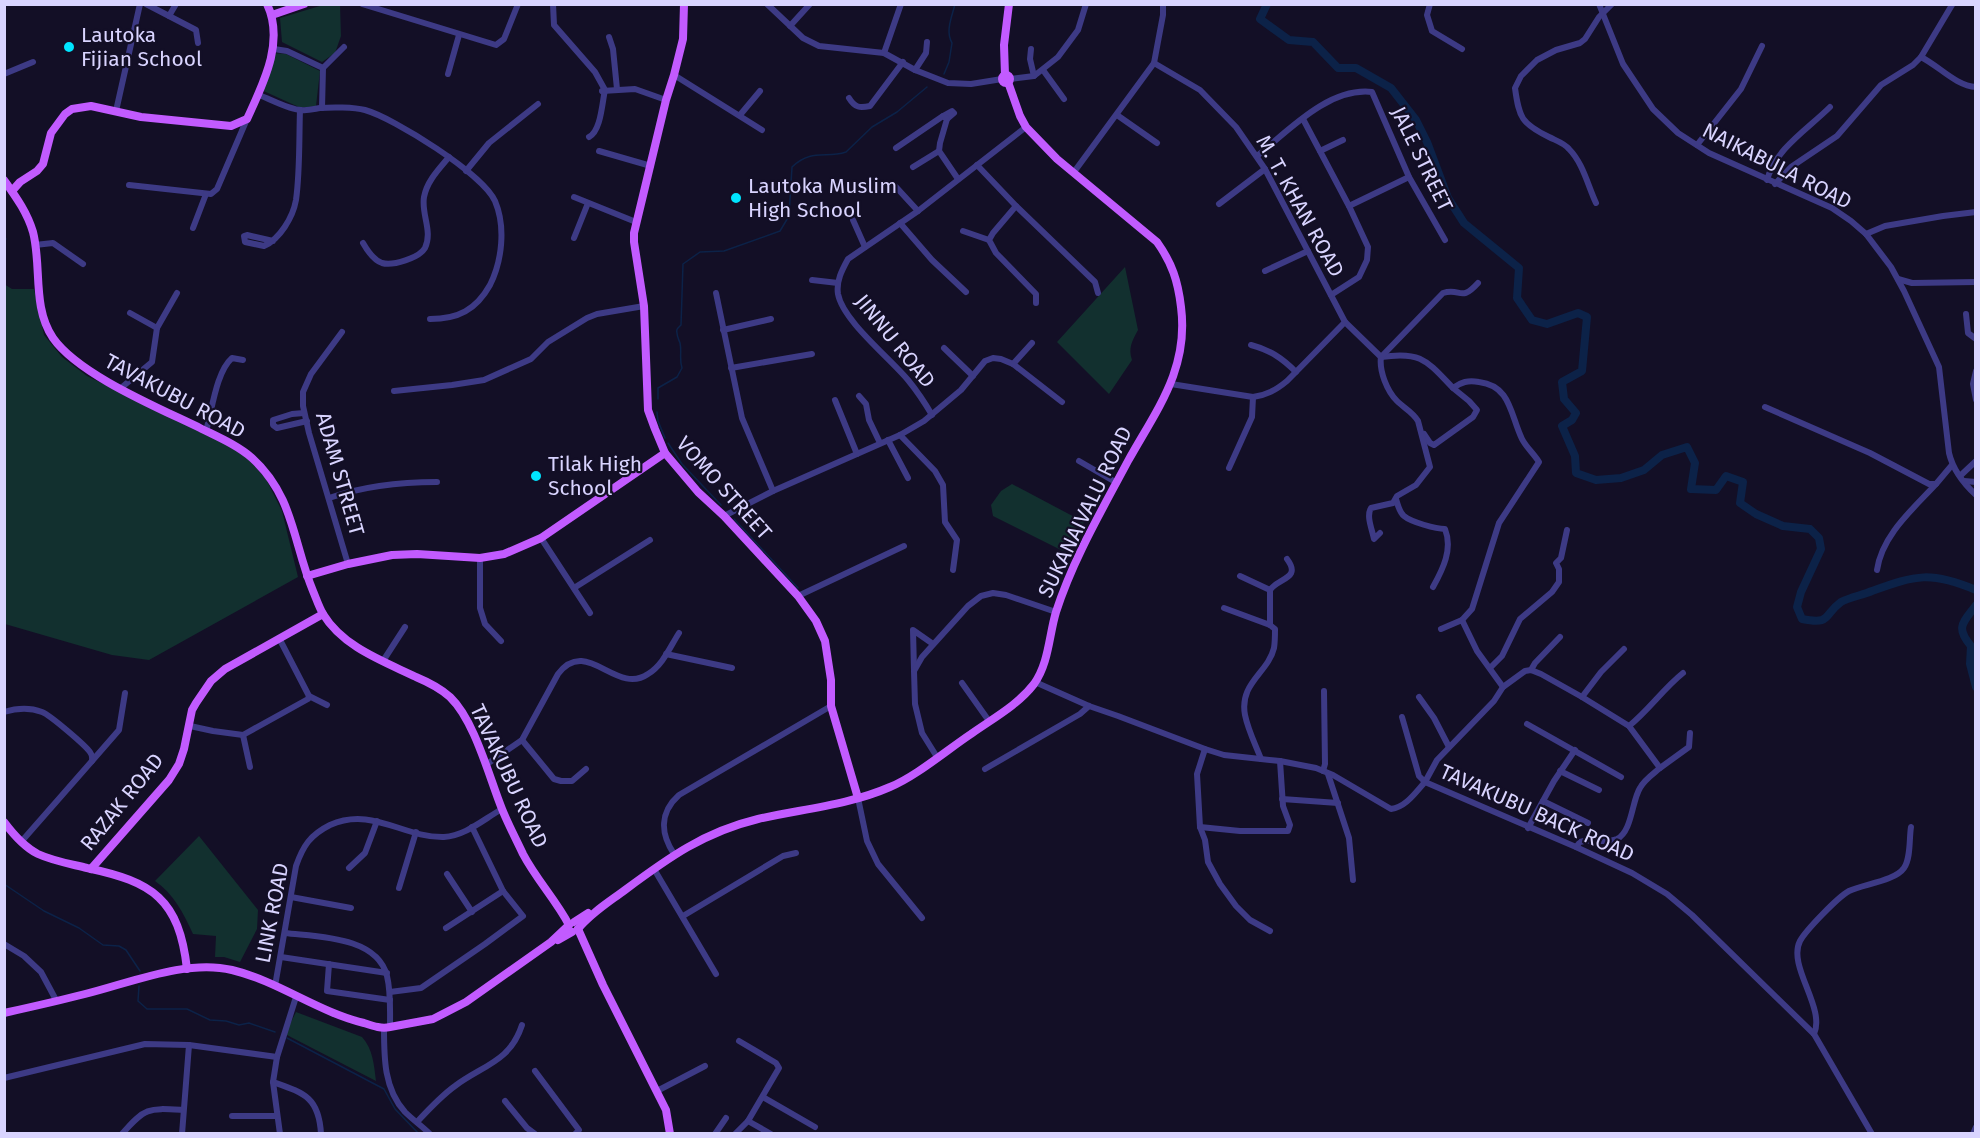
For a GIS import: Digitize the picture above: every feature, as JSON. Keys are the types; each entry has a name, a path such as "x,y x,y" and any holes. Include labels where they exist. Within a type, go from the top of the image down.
{"main road":[{"path":"12,191 43,164 51,133 64,114 72,109 91,106 141,117 231,126 247,118 259,95 274,49 272,15 267,4"},
{"path":"272,15 304,4"},
{"name":"VOMO STREET","path":"684,4 683,39 636,222 634,242 644,306 648,410 665,453 698,492 724,516 798,596 816,621 825,641 831,680 831,706 858,798"},
{"name":"SUKANAIVALU ROAD","path":"4,1013 145,977 210,967 233,970 354,1021 387,1028 433,1020 458,1006 573,927 674,854 709,835 740,824 858,798 900,783 1012,705 1035,682 1047,654 1056,612 1076,563 1171,384 1180,354 1183,332 1178,283 1171,266 1156,242 1057,159 1026,127 1020,116 1006,79 1004,45 1009,4"},
{"name":"TAVAKUBU ROAD","path":"4,180 21,202 33,233 41,310 53,338 65,352 89,371 228,442 250,456 269,476 288,509 307,576 323,614 342,635 358,647 439,688 452,699 464,717 486,764 502,808 525,857 589,954 666,1110 670,1134"},
{"path":"307,576 348,564 392,555 417,554 480,558 504,554 541,538 665,453"},
{"name":"RAZAK ROAD","path":"91,868 169,780 179,764 190,726 192,710 211,681 225,669 323,614"},
{"path":"4,822 21,842 38,854 140,883 155,892 178,923 187,969"}],"street":[{"path":"116,111 140,4"},
{"path":"146,4 196,30 198,43"},
{"path":"169,16 176,4"},
{"path":"362,4 490,45 502,42 518,4"},
{"path":"553,4 554,24 595,72 604,90 598,126 594,134 589,137"},
{"path":"767,4 803,38 819,46 884,53 915,70 948,83 971,84 1034,75 1043,69 1058,57 1074,37 1086,4"},
{"path":"790,26 810,4"},
{"path":"884,53 901,4"},
{"path":"1074,172 1154,63 1163,4"},
{"path":"1430,4 1427,15 1432,31 1462,49"},
{"name":"NAIKABULA ROAD","path":"1599,4 1623,64 1653,109 1678,134 1718,158 1832,208 1866,234 1897,279 1939,367 1952,465 1976,495"},
{"path":"1596,203 1581,168 1569,149 1529,127 1524,121 1515,88 1521,76 1532,64 1556,50 1580,43 1585,39 1599,17 1612,4"},
{"path":"1775,184 1791,167 1837,135 1881,85 1910,68 1921,57 1952,5"},
{"path":"448,74 459,35"},
{"path":"609,37 613,49 617,89"},
{"path":"915,70 926,53 927,42"},
{"path":"1697,145 1741,89 1762,46"},
{"path":"322,108 323,68 344,47"},
{"path":"274,49 286,51 323,68"},
{"path":"1031,50 1030,59 1034,75"},
{"path":"1921,57 1936,64 1959,83 1976,87"},
{"path":"4,74 33,62"},
{"path":"849,98 853,105 860,108 870,106 903,62"},
{"name":"M. T. KHAN ROAD","path":"1154,63 1200,90 1236,127 1265,169 1346,322 1379,355"},
{"path":"1043,69 1064,99"},
{"path":"674,75 762,130"},
{"path":"604,90 635,88 666,100"},
{"path":"740,115 760,91"},
{"name":"JALE STREET","path":"1303,119 1319,106 1340,95 1372,92 1409,177 1445,240"},
{"path":"259,95 300,110 322,108 368,111 414,134 449,157 487,189 495,201 500,223 501,250 498,267 487,290 469,311 441,319 430,319"},
{"path":"466,171 489,143 538,104"},
{"path":"1767,180 1770,168 1780,154 1830,107"},
{"path":"273,241 288,220 296,202 300,110"},
{"path":"1117,115 1157,143"},
{"path":"129,185 211,194 217,189 247,118"},
{"path":"896,148 945,118 939,151 958,179"},
{"path":"1257,156 1303,119 1349,206 1368,248 1367,260 1359,277 1331,295"},
{"name":"JINNU ROAD","path":"932,415 908,380 846,312 838,293 841,271 848,259 918,211 1026,127"},
{"path":"1320,151 1343,140"},
{"path":"599,151 651,166"},
{"path":"914,167 939,151"},
{"path":"363,243 369,254 382,263 412,258 423,251 429,234 424,197 430,180 449,157"},
{"path":"977,165 1095,282 1098,293"},
{"path":"1219,204 1265,169"},
{"path":"1349,206 1409,177"},
{"path":"896,187 918,211"},
{"path":"192,228 206,194"},
{"path":"574,197 636,222"},
{"path":"574,238 588,203"},
{"path":"989,240 1016,206"},
{"path":"1866,234 1885,226 1976,212"},
{"path":"853,220 865,247"},
{"path":"900,223 932,260 966,292"},
{"path":"963,231 989,240 996,253 1036,294 1036,303"},
{"path":"35,245 53,243 83,264"},
{"path":"1265,271 1308,251"},
{"path":"1897,279 1912,283 1976,282"},
{"path":"812,280 838,284"},
{"path":"1379,355 1443,293 1448,291 1464,294 1470,292 1478,283"},
{"path":"121,388 152,362 157,328 177,293"},
{"path":"716,293 742,418 773,491"},
{"path":"394,391 484,380 531,359 548,342 587,318 597,314 644,306"},
{"path":"130,313 157,328"},
{"path":"1966,314 1968,333 1976,339"},
{"path":"723,330 771,319"},
{"path":"1171,384 1253,397 1276,390 1346,322"},
{"name":"ADAM STREET","path":"342,332 311,374 303,392 304,413 348,564"},
{"path":"1013,364 1032,343"},
{"path":"1251,345 1275,353 1296,372"},
{"path":"944,348 973,376"},
{"path":"731,368 812,354"},
{"path":"1379,355 1413,355 1424,360 1474,406 1477,410 1473,417 1434,445 1430,443 1414,415 1393,396 1382,372 1379,355"},
{"path":"206,431 226,363 232,358 243,360"},
{"path":"724,516 773,491 900,435 932,415 961,390 985,361 993,358 1013,364 1062,402"},
{"path":"1976,370 1973,388 1976,400"},
{"path":"1442,629 1462,620 1472,609 1499,523 1539,462 1523,441 1505,396 1495,385 1477,381 1462,381 1452,388"},
{"path":"859,396 866,404 869,420 880,443"},
{"path":"1229,468 1252,417 1253,397"},
{"path":"835,400 857,454"},
{"path":"1765,407 1870,453 1929,484 1935,484"},
{"path":"304,413 273,420 273,425 281,428 307,421"},
{"path":"1380,533 1374,539 1369,511 1375,506 1393,503 1402,492 1416,485 1430,466 1418,421"},
{"path":"900,435 935,471 943,485 945,522 957,540 954,570"},
{"path":"888,440 908,478"},
{"path":"1079,461 1117,483"},
{"path":"1976,461 1962,479 1976,482"},
{"path":"1877,570 1879,559 1898,525 1952,465"},
{"path":"329,498 369,487 437,482"},
{"path":"1396,499 1405,518 1437,529 1445,529 1449,540 1448,554 1433,587"},
{"path":"1490,668 1502,656 1520,618 1552,592 1559,582 1559,569 1556,563 1561,558 1567,530"},
{"path":"541,538 590,613"},
{"path":"574,588 650,540"},
{"path":"798,596 904,546"},
{"path":"480,558 480,608 485,624 501,641"},
{"path":"1270,625 1270,590 1290,576 1292,567 1287,559"},
{"path":"1240,576 1270,590"},
{"path":"914,671 933,644 968,606 981,596 993,593 1006,595 1056,612"},
{"path":"1224,608 1275,629 1273,650 1264,667 1253,680 1245,704 1245,716 1262,759"},
{"path":"1462,620 1477,651 1503,687"},
{"path":"383,661 405,627"},
{"path":"933,644 913,630 915,704 922,733 937,757"},
{"path":"486,764 522,740 558,674 568,664 577,660 586,661 618,676 638,678 654,670 680,633"},
{"path":"1531,670 1560,637"},
{"path":"279,638 309,696 327,705"},
{"path":"1582,697 1607,665 1624,649"},
{"path":"666,654 732,668"},
{"path":"1402,717 1419,776 1425,782 1437,760 1494,701 1503,687 1525,671 1531,670 1582,697 1629,726 1660,768"},
{"path":"1629,726 1683,673"},
{"path":"962,682 989,721"},
{"name":"TAVAKUBU BACK ROAD","path":"1035,682 1089,706 1224,755 1280,761 1325,772 1391,809 1399,808 1406,803 1425,782 1632,873 1667,894 1692,915 1814,1035 1872,1134"},
{"path":"1324,691 1325,772 1349,838 1353,880"},
{"path":"21,842 119,730 125,693"},
{"path":"190,726 213,732 243,735 304,702 309,696"},
{"path":"1419,697 1434,718 1449,747"},
{"path":"674,854 665,836 663,818 672,801 831,706"},
{"path":"985,769 1080,714 1089,706"},
{"path":"4,712 16,708 46,713 85,746 92,761"},
{"path":"1527,724 1621,777"},
{"path":"1576,847 1584,841 1618,839 1622,835 1641,786 1660,768 1689,747 1690,733"},
{"path":"243,735 250,767"},
{"path":"522,740 554,779 572,781 586,769"},
{"path":"1205,749 1197,774 1200,827 1205,840 1208,862 1236,906 1250,920 1270,931"},
{"path":"1528,828 1560,771 1575,750"},
{"path":"1200,827 1240,831 1288,831 1290,825 1285,815 1282,799 1280,761"},
{"path":"1560,771 1599,790"},
{"path":"858,798 867,841 878,864 922,918"},
{"path":"1282,799 1338,803"},
{"path":"1543,801 1588,823"},
{"name":"LINK ROAD","path":"275,986 296,866 302,849 322,829 354,818 377,821 441,837 455,835 472,827 502,808"},
{"path":"349,868 365,853 377,821"},
{"path":"390,992 421,988 523,916 503,891 472,827"},
{"path":"1814,1035 1817,1026 1816,1013 1798,956 1799,943 1841,896 1889,878 1902,870 1906,865 1911,827"},
{"path":"399,888 416,832"},
{"path":"683,916 783,856 796,853"},
{"path":"654,869 716,974"},
{"path":"447,874 472,912"},
{"path":"446,928 503,891"},
{"path":"291,897 351,908"},
{"path":"285,933 346,940 359,945 373,955 387,973 390,1000 384,1055 391,1090 406,1112 430,1134"},
{"path":"4,944 24,956 41,972 56,1000"},
{"path":"281,957 387,973"},
{"path":"329,964 326,990 390,1000"},
{"path":"280,1134 273,1083 277,1058 296,996"},
{"path":"417,1122 454,1087 508,1052 515,1043 522,1025"},
{"path":"735,1134 748,1121 779,1066 739,1041"},
{"path":"4,1078 145,1044 189,1045 277,1058"},
{"path":"182,1134 189,1045"},
{"path":"657,1091 705,1066"},
{"path":"535,1071 579,1130 575,1134"},
{"path":"273,1083 302,1092 312,1100 320,1123 321,1134"},
{"path":"762,1097 815,1127"},
{"path":"505,1101 526,1128 535,1134"},
{"path":"122,1134 134,1120 149,1109 183,1110"},
{"path":"232,1116 277,1116"},
{"path":"715,1134 726,1118"},
{"path":"748,1121 771,1134"},
{"path":"1973,1134 1976,1127"}],"green space":[{"path":"323,5 340,5 341,36 335,53 322,62 282,42 280,18"},
{"path":"272,53 286,54 320,71 316,106 301,108 257,88"},
{"path":"1125,267 1138,330 1131,345 1132,360 1109,394 1057,342"},
{"path":"4,284 12,289 34,289 44,335 62,357 87,376 227,444 249,460 266,479 282,511 298,577 149,660 112,655 5,624"},
{"path":"1012,484 1084,522 1069,554 993,516 991,505 1001,491"},
{"path":"199,836 258,910 257,929 240,962 215,957 216,936 193,934 173,898 155,881"},
{"path":"296,1012 362,1037 371,1052 376,1081 285,1034"}],"waterway":[{"path":"944,74 949,62 952,43 949,29 955,4"},
{"path":"1267,4 1260,19 1289,40 1313,42 1338,68 1356,68 1391,88 1416,120 1427,142 1448,198 1464,223 1519,268 1517,298 1532,320 1547,324 1578,313 1587,317 1582,371 1562,382 1564,399 1576,413 1572,420 1562,426 1575,456 1576,473 1596,480 1621,478 1644,470 1662,455 1687,447 1695,463 1691,489 1716,490 1726,476 1743,482 1740,503 1756,514 1783,526 1810,529 1819,538 1821,549 1801,592 1797,607 1802,619 1823,620 1845,600 1901,581 1924,577 1947,580 1976,590"},
{"path":"658,399 658,388 677,377 682,368 681,346 677,332 681,325 683,264 700,252 724,251 780,231 789,216 792,167 799,161 813,156 846,152 872,127 897,112 927,87"},
{"path":"657,412 665,438"},
{"path":"668,443 682,464 721,505"},
{"path":"734,519 798,588"},
{"path":"1976,605 1964,621 1962,629 1971,646 1970,664 1976,687"},
{"path":"4,884 44,911 79,928 103,945 119,946 126,950 140,971"},
{"path":"139,986 138,1001 147,1009 187,1009 210,1020 239,1025 249,1023 275,1032"},
{"path":"287,1038 384,1089 395,1109 419,1134"}],"place":[{"name":"Lautoka Fijian School","path":"69,47"},
{"name":"Lautoka Muslim High School","path":"736,198"},
{"name":"Tilak High School","path":"536,476"}]}
